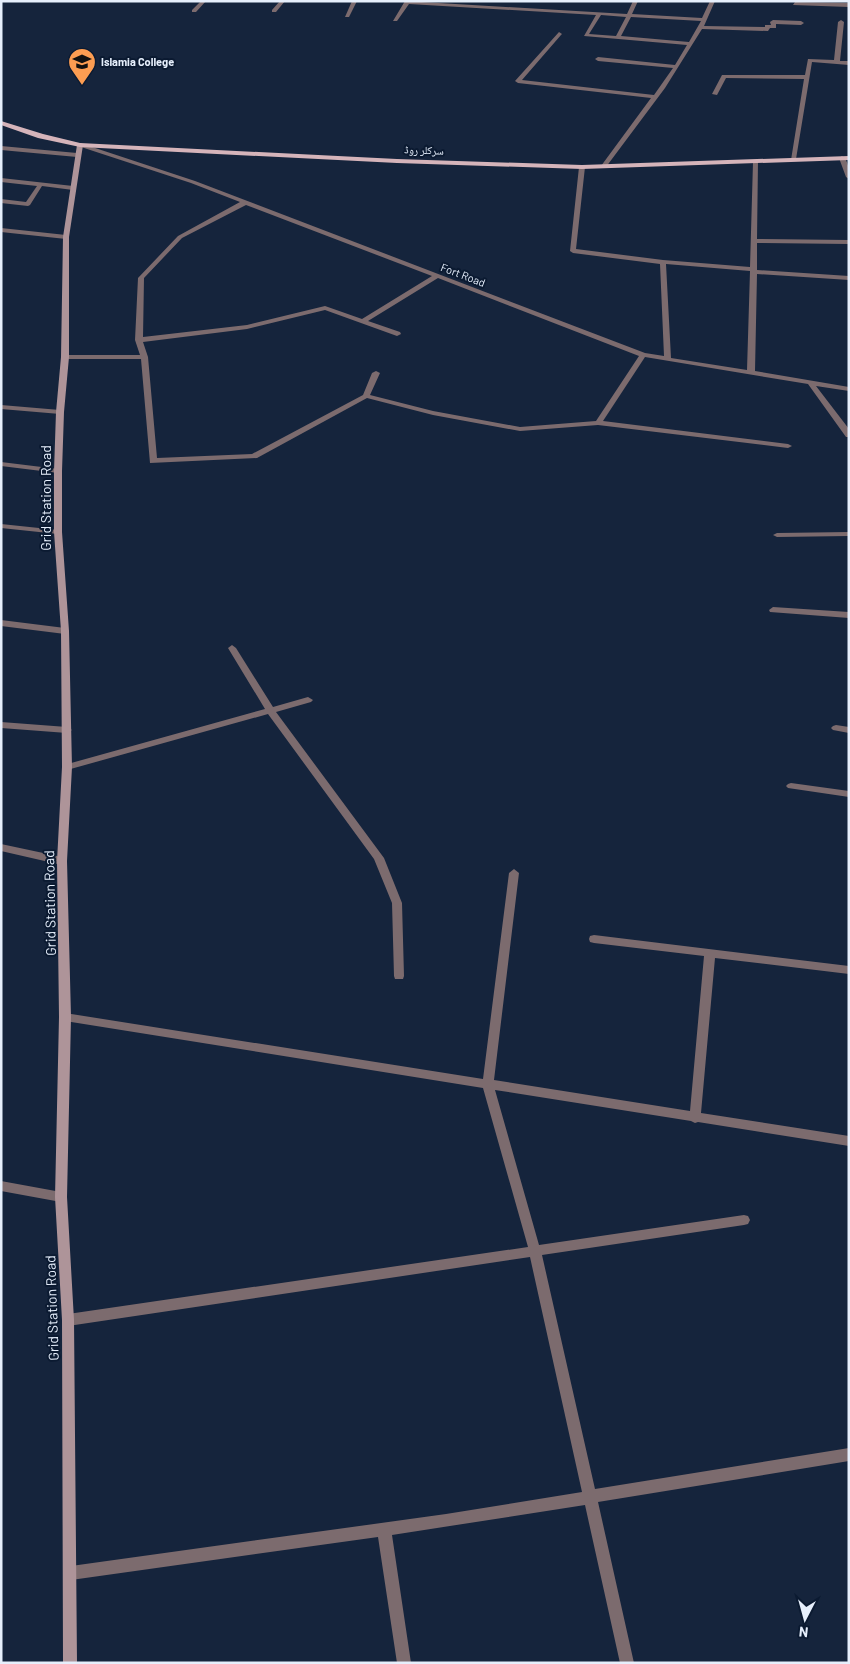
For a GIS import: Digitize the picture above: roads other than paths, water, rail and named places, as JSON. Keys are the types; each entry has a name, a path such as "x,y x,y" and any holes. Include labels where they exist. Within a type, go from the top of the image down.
{"main road":[{"name":"سرکلر روڈ","path":"1,123 78,150 582,167 845,158"},
{"name":"Grid Station Road","path":"70,1663 71,1573 68,1320 60,1197 65,1018 62,861 67,730 65,631 58,532 58,471 60,412 65,358 66,237 78,150"}],"street":[{"path":"194,11 204,1"},
{"path":"274,11 283,1"},
{"path":"347,16 355,1"},
{"path":"394,20 408,1 705,20"},
{"path":"618,38 636,1"},
{"path":"604,166 675,67 705,20 713,1"},
{"path":"795,4 849,5"},
{"path":"599,14 586,35 689,44"},
{"path":"699,27 768,29 767,26 774,27 773,22 801,22"},
{"path":"837,62 841,22"},
{"path":"559,34 518,81 654,97"},
{"path":"598,59 675,67"},
{"path":"793,159 810,60 849,63"},
{"path":"715,94 724,76 807,77"},
{"name":"Fort Road","path":"1,148 78,150 194,182 643,355 849,389"},
{"path":"845,158 849,176"},
{"path":"751,374 756,162"},
{"path":"582,167 573,251 663,262 849,278"},
{"path":"1,180 73,188"},
{"path":"1,201 28,204 41,184"},
{"path":"246,202 180,237 141,278 139,340 144,357 153,460 254,456 366,396 376,372"},
{"path":"1,230 66,237"},
{"path":"754,240 849,242"},
{"path":"663,262 668,360"},
{"path":"362,322 437,276"},
{"path":"139,340 248,327 325,308 397,334"},
{"path":"598,423 643,355"},
{"path":"65,358 144,357"},
{"path":"811,384 849,435"},
{"path":"366,396 433,413 520,429 598,423 788,446"},
{"path":"1,407 60,412"},
{"path":"1,464 58,471"},
{"path":"1,526 58,532"},
{"path":"777,535 849,534"},
{"path":"772,610 849,615"},
{"path":"1,624 65,631"},
{"path":"232,648 270,711 380,858 397,903 398,976"},
{"path":"67,767 308,700"},
{"path":"1,725 67,730"},
{"path":"836,728 849,730"},
{"path":"791,786 849,794"},
{"path":"1,847 62,861"},
{"path":"514,873 488,1086 535,1251 627,1663"},
{"path":"594,939 849,970"},
{"path":"695,1118 710,952"},
{"path":"65,1018 488,1086 849,1141"},
{"path":"1,1186 60,1197"},
{"path":"68,1320 744,1220"},
{"path":"71,1573 384,1530 849,1454"},
{"path":"384,1530 404,1663"}],"place":[{"name":"Islamia College","path":"82,86"}]}
